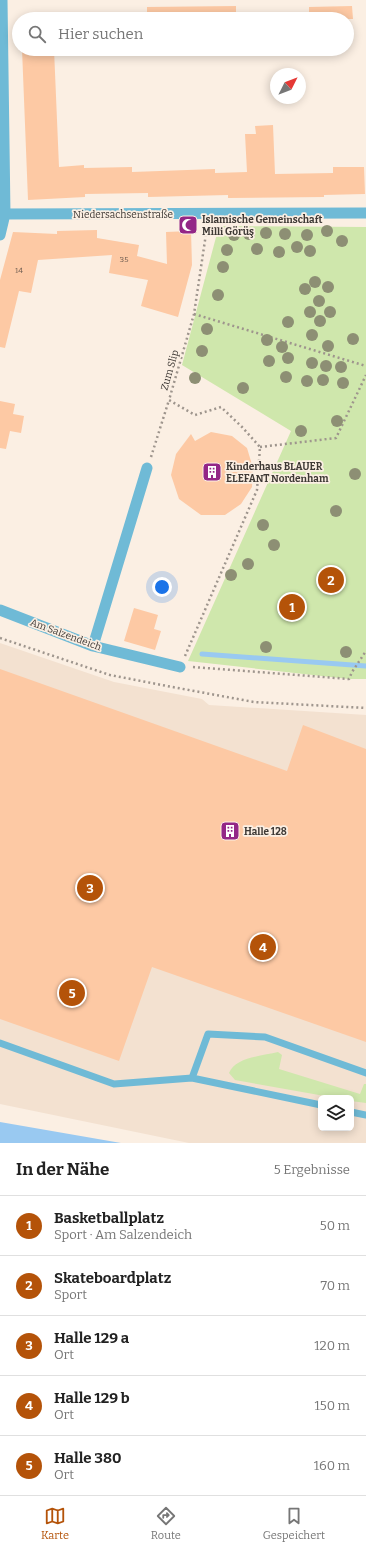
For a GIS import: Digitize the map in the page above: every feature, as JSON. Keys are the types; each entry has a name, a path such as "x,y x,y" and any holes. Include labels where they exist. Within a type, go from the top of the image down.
{"street":[{"path":"0,234 2,214 2,0"},
{"name":"Niedersachsenstraße","path":"2,214 366,213"},
{"path":"93,646 147,468"},
{"name":"Am Salzendeich","path":"0,610 93,646 180,667"}],"lane":[{"path":"192,1078 208,1034 265,1037 366,1073"},
{"path":"0,1044 114,1084 192,1078 318,1105"},
{"path":"354,1113 366,1115"}],"path":[{"name":"Zum Slip","path":"209,214 194,314 169,400 195,415 220,407 242,427 260,447"},
{"path":"194,314 366,366"},
{"path":"366,375 336,438 260,447 257,490 180,667 214,668 349,679 366,651"},
{"path":"147,468 169,400"},
{"path":"0,638 110,675 167,686 254,702 366,708"}],"shaded area":[{"path":"0,643 114,682 202,699 209,705 366,715 366,1143 189,1143 0,1104"}],"green space":[{"path":"219,226 366,227 366,679 349,679 188,661 291,431 182,365"},
{"path":"278,1052 282,1055 279,1069 360,1094 364,1084 366,1084 366,1103 354,1101 354,1095 319,1095 235,1080 229,1073 232,1068 243,1060"}],"water":[{"path":"0,1122 121,1143 0,1143"}],"building":[{"path":"236,6 236,12 147,12 147,7"},
{"path":"352,6 352,12 309,12 309,7"},
{"path":"22,56 54,56 59,167 84,165 84,168 132,167 132,172 215,169 215,173 247,172 245,134 256,134 255,126 273,125 275,174 333,173 333,167 364,167 365,194 324,195 324,197 228,198 228,195 148,197 148,193 85,194 85,197 28,200"},
{"path":"97,230 97,238 139,245 137,256 167,264 166,232 191,231 192,265 178,317 141,306 148,280 109,273 112,255 38,260 31,293 19,291 5,348 0,347 0,280 13,232 57,234 57,231"},
{"path":"0,401 15,404 13,414 24,416 21,433 10,431 6,449 0,448"},
{"name":"Kinderhaus BLAUER ELEFANT Nordenham","path":"211,432 232,436 247,448 253,468 252,487 241,504 225,515 201,515 179,499 171,475 176,454 191,434 195,441"},
{"path":"134,608 158,615 154,629 161,631 155,650 124,641"},
{"path":"0,669 287,771 303,725 366,749 366,1042 152,967 119,1061 0,1019"}],"waterway":[{"path":"202,654 366,666"}],"place":[{"name":"Islamische Gemeinschaft Milli Görüş","path":"188,225"},
{"name":"Kinderhaus BLAUER ELEFANT Nordenham","path":"212,472"},
{"name":"Skateboardplatz","path":"331,580"},
{"name":"Basketballplatz","path":"292,607"},
{"name":"Halle 128","path":"230,831"},
{"name":"Halle 129 a","path":"90,888"},
{"name":"Halle 129 b","path":"263,947"},
{"name":"Halle 380","path":"72,993"}]}
